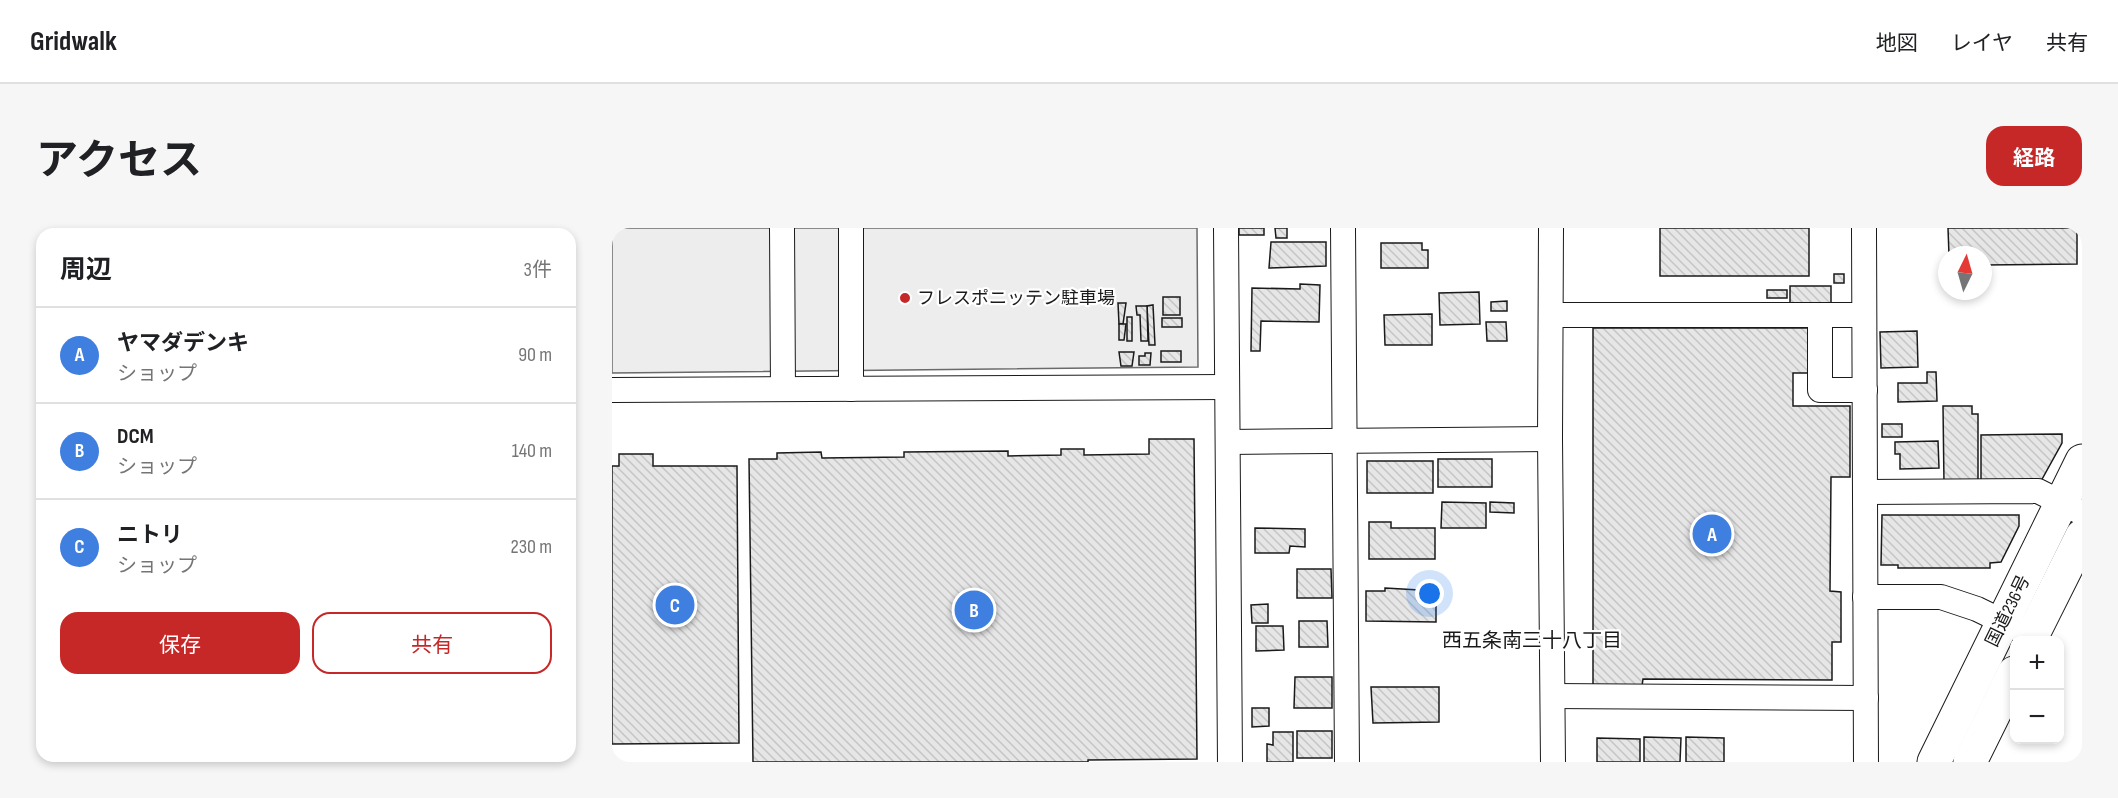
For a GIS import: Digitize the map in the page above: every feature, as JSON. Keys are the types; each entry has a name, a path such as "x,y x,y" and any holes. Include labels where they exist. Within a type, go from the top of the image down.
{"highway":[{"name":"国道236号","path":"1934,762 2004,620 2072,507 2082,461"},
{"name":"国道236号","path":"2032,636 2082,536"},
{"name":"国道236号","path":"1970,762 2010,681"}],"street":[{"path":"782,228 783,389"},
{"path":"851,228 851,389"},
{"path":"1226,228 1230,762"},
{"path":"1343,228 1347,762"},
{"path":"1551,228 1553,762"},
{"path":"1864,228 1866,762"},
{"path":"1552,315 1864,315"},
{"path":"1820,316 1820,390 1865,390"},
{"path":"612,390 1227,387"},
{"path":"1229,442 1550,439"},
{"path":"1865,492 2038,491 2072,507"},
{"path":"1865,597 1941,597 2004,620 2027,636"},
{"path":"1553,696 1866,698"}],"shaded area":[{"name":"フレスポニッテン駐車場","path":"612,228 1197,228 1198,367 612,373"}],"building":[{"path":"1239,228 1264,228 1264,235 1239,235"},
{"path":"1275,228 1287,228 1287,238 1276,238"},
{"path":"1660,228 1809,228 1809,276 1660,276"},
{"path":"1948,228 2077,228 2077,264 1992,265 1992,246 1949,246"},
{"path":"1271,242 1326,242 1326,266 1269,268"},
{"path":"1381,243 1422,243 1422,250 1428,250 1428,268 1381,268"},
{"path":"1834,274 1844,274 1844,283 1834,283"},
{"path":"1300,284 1320,285 1319,322 1261,321 1260,351 1251,351 1252,288 1300,289"},
{"path":"1790,286 1831,286 1831,303 1790,303"},
{"path":"1767,290 1787,290 1787,298 1767,298"},
{"path":"1479,292 1480,324 1440,325 1439,293"},
{"path":"1163,297 1180,297 1180,315 1163,315"},
{"path":"1507,301 1507,311 1491,311 1491,302"},
{"path":"1118,303 1126,303 1123,324 1119,324"},
{"path":"1153,305 1155,345 1149,345 1147,306"},
{"path":"1136,306 1147,306 1148,341 1141,341 1140,315 1137,315"},
{"path":"1432,314 1432,345 1385,345 1384,315"},
{"path":"1127,317 1132,317 1132,341 1127,341"},
{"path":"1162,318 1182,318 1182,327 1162,327"},
{"path":"1486,322 1506,322 1507,341 1487,341"},
{"path":"1119,324 1126,324 1124,340 1119,340"},
{"path":"1593,328 1810,328 1810,373 1793,373 1793,406 1850,406 1850,477 1831,477 1830,591 1841,592 1841,642 1832,642 1832,680 1643,679 1642,686 1593,686"},
{"path":"1917,331 1918,367 1881,368 1880,332"},
{"path":"1161,351 1181,351 1181,362 1161,362"},
{"path":"1119,352 1134,352 1132,366 1121,366"},
{"path":"1145,353 1151,353 1150,365 1139,365 1139,356 1145,356"},
{"path":"1927,372 1936,372 1937,401 1898,402 1898,383 1927,383"},
{"path":"1943,406 1972,406 1972,414 1978,414 1978,484 1944,484"},
{"path":"1882,424 1902,424 1902,437 1882,437"},
{"path":"2062,434 2062,443 2041,481 1981,482 1981,435"},
{"path":"1149,439 1194,439 1197,759 1088,760 1088,762 753,762 749,459 777,459 777,453 821,452 822,458 904,457 904,452 1008,451 1008,456 1061,455 1061,449 1084,449 1084,455 1149,454"},
{"path":"1938,441 1939,468 1900,469 1900,454 1895,454 1895,442"},
{"path":"619,454 653,454 653,466 737,466 739,743 612,744 612,466 619,466"},
{"path":"1438,459 1492,459 1492,487 1438,487"},
{"path":"1367,461 1433,461 1433,493 1367,493"},
{"path":"1442,502 1486,503 1486,528 1441,528"},
{"path":"1490,502 1514,503 1514,513 1490,512"},
{"path":"1882,515 2019,515 2019,526 2001,562 1990,563 1990,568 1898,568 1898,565 1881,565"},
{"path":"1369,522 1391,522 1391,528 1435,528 1435,559 1369,559"},
{"path":"1255,528 1305,529 1305,547 1290,546 1289,553 1255,553"},
{"path":"1297,569 1331,569 1332,598 1297,598"},
{"path":"1385,588 1436,591 1436,622 1366,621 1366,591 1385,591"},
{"path":"1268,604 1268,623 1252,623 1251,605"},
{"path":"1299,621 1327,621 1328,647 1299,647"},
{"path":"1256,626 1283,626 1284,650 1256,651"},
{"path":"1295,677 1332,677 1332,708 1294,708"},
{"path":"1371,687 1439,687 1439,722 1373,723"},
{"path":"1252,708 1269,708 1269,726 1252,727"},
{"path":"1297,731 1332,731 1332,758 1297,758"},
{"path":"1273,732 1293,732 1293,762 1267,762 1267,744 1273,745"},
{"path":"1644,737 1681,738 1680,762 1644,762"},
{"path":"1686,737 1724,738 1724,762 1686,762"},
{"path":"1597,738 1640,739 1640,762 1597,762"}],"place":[{"name":"フレスポニッテン駐車場","path":"905,298"},
{"name":"ヤマダデンキ","path":"1712,534"},
{"name":"ニトリ","path":"675,605"},
{"name":"DCM","path":"974,610"}],"district":[{"name":"西五条南三十八丁目","path":"1532,641"}]}
